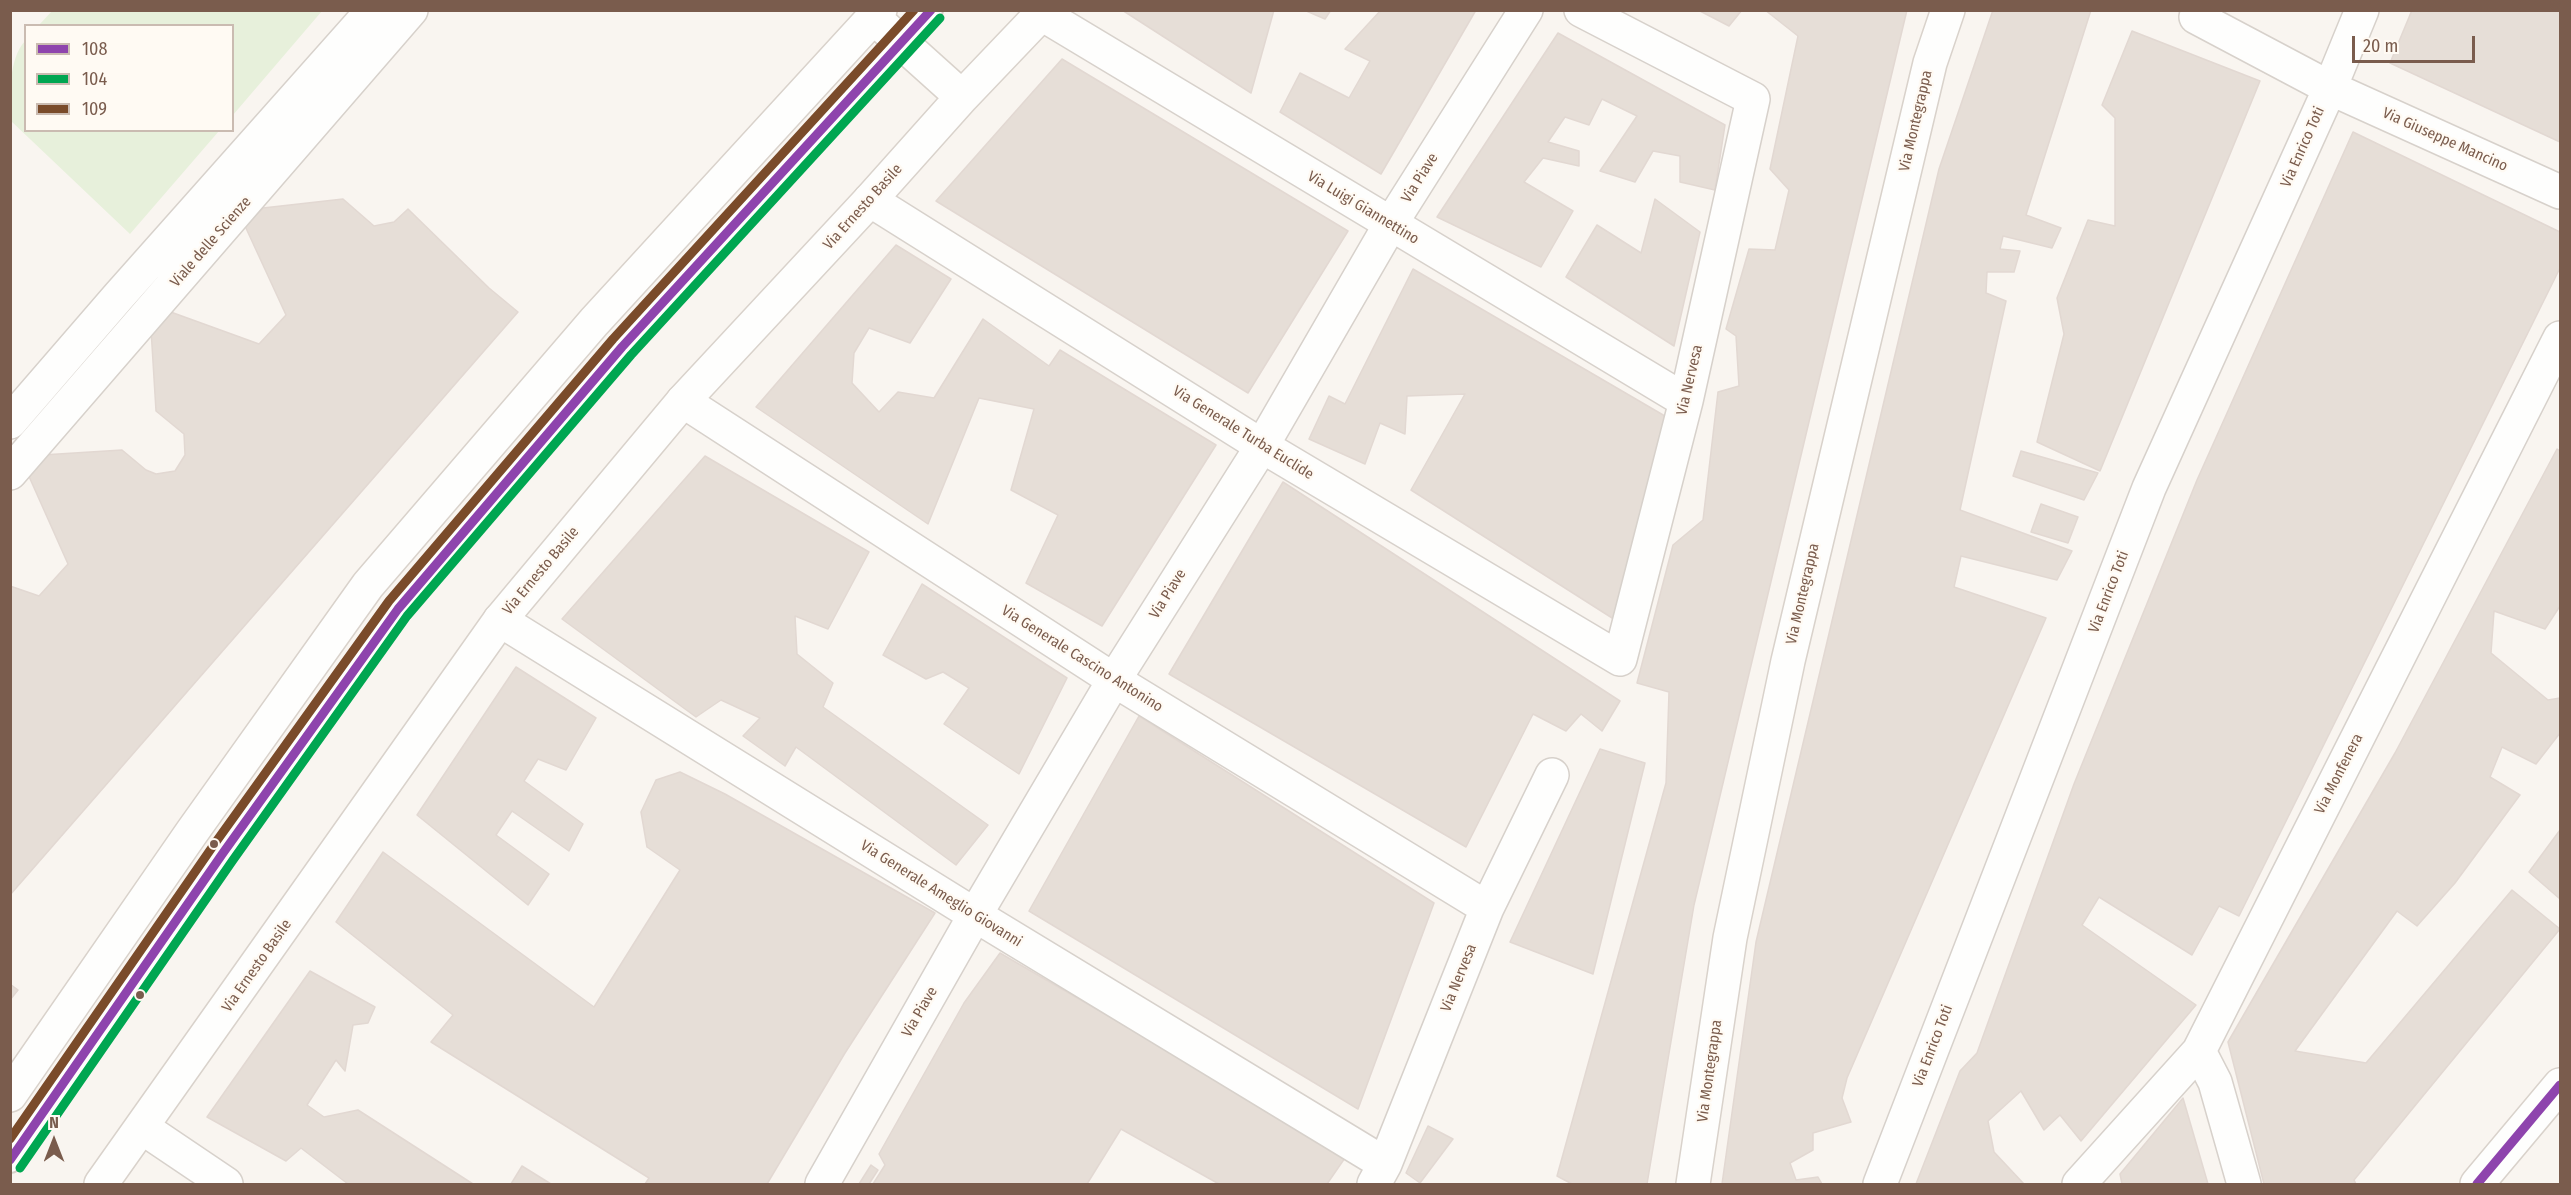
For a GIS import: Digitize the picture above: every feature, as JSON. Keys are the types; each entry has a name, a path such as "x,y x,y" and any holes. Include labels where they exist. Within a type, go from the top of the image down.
{"street":[{"path":"10,422 373,10"},
{"name":"Via Piave","path":"822,1185 975,915 1114,680 1262,446 1390,225 1526,10"},
{"name":"Via Nervesa","path":"1581,10 1753,99 1686,400 1620,659"},
{"name":"Via Montegrappa","path":"1693,1185 1730,938 1788,661 1930,63 1948,10"},
{"name":"Via Enrico Toti","path":"1880,1185 2149,488 2330,88 2362,10"},
{"name":"Viale delle Scienze","path":"10,473 169,290 426,11"},
{"name":"Via Luigi Giannettino","path":"1044,12 1390,225 1686,400"},
{"name":"Via Ernesto Basile","path":"101,1185 500,620 682,401 870,200 962,97 1044,12"},
{"path":"10,1095 192,832 368,585 594,322 877,14 901,43 962,97"},
{"name":"Via Giuseppe Mancino","path":"2196,17 2330,88 2560,192"},
{"name":"Via Generale Turba Euclide","path":"870,200 1262,446 1620,659"},
{"path":"118,297 169,290"},
{"name":"Via Monfenera","path":"2079,1185 2199,1051 2560,338"},
{"name":"Via Generale Cascino Antonino","path":"682,401 1114,680 1487,908"},
{"name":"Via Generale Ameglio Giovanni","path":"500,620 975,915 1379,1174"},
{"name":"Via Nervesa","path":"1379,1174 1487,908 1552,775"},
{"path":"2199,1051 2215,1082 2244,1185"},
{"path":"2477,1185 2560,1085"},
{"path":"143,1128 226,1185"}],"lane":[{"path":"10,1161 210,872 398,609 622,347 931,10"}],"green space":[{"path":"52,10 322,11 234,114 234,24 40,24"},
{"path":"24,42 24,132 218,132 130,234 11,121 13,68 19,49"}],"building":[{"path":"1122,10 1274,10 1251,93"},
{"path":"1304,10 1331,10 1325,19"},
{"path":"1381,10 1476,10 1381,174 1280,112 1300,73 1349,98 1370,61 1345,49"},
{"path":"1698,10 1742,10 1729,26"},
{"path":"1765,10 1907,10 1694,905 1647,1184 1572,1184 1557,1176 1666,783 1669,692 1637,683 1673,545 1703,520 1718,392 1739,386 1736,336 1726,329 1749,249 1775,250 1789,190 1770,169 1798,36"},
{"path":"1993,10 2091,10 2026,215 2061,228 2052,248 2003,236 2000,249 2020,251 2014,272 1987,272 1986,293 2006,301 1960,510 2072,551 2057,580 1961,556 1954,587 2046,618 1847,1078 1842,1098 1851,1122 1813,1133 1813,1150 1790,1163 1796,1180 1818,1177 1822,1184 1722,1184 1756,942 1939,169"},
{"path":"2412,10 2560,10 2560,142 2390,63"},
{"path":"2132,31 2260,81 2100,471 2037,442 2064,334 2057,298 2088,220 2115,226 2115,118 2102,105"},
{"path":"1558,33 1725,125 1715,190 1680,182 1680,156 1653,151 1635,182 1600,171 1637,116 1602,99 1589,125 1565,117 1548,142 1579,151 1579,166 1543,158 1524,182 1573,211 1541,267 1437,217"},
{"path":"1062,59 1348,231 1248,393 936,201"},
{"path":"2353,132 2560,232 2560,268 2239,916 2219,906 2192,955 2099,897 2082,925 2196,1005 2081,1141 2060,1115 2044,1130 2021,1091 1988,1121 1994,1152 2024,1184 1916,1184 1960,1071 1977,1053 2074,784 2197,480"},
{"path":"343,199 374,226 394,222 408,209 489,288 518,312 10,895 10,586 39,596 68,564 27,472 42,455 122,450 146,470 156,474 175,471 185,455 184,434 156,411 151,329 168,311 259,344 286,315 245,226 263,208"},
{"path":"1655,199 1700,232 1674,346 1566,277 1597,225 1641,253"},
{"path":"896,245 951,279 910,343 869,328 854,353 852,383 879,412 898,392 934,398 983,319 1049,366 1060,350 1216,445 1102,626 1026,583 1058,515 1011,490 1034,409 979,398 928,524 756,407"},
{"path":"1413,269 1670,419 1620,623 1411,490 1465,394 1407,396 1405,434 1380,423 1365,464 1309,439 1329,396 1345,404"},
{"path":"2557,449 2560,451 2560,606 2545,629 2494,611 2491,653 2548,700 2560,698 2560,733 2536,764 2502,747 2490,777 2520,795 2455,883 2417,926 2397,911 2295,1051 2366,1063 2512,890 2560,929 2354,1180 2356,1184 2264,1184 2228,1042 2395,753"},
{"path":"2021,451 2098,473 2084,500 2013,476"},
{"path":"705,456 869,552 828,629 795,616 797,654 833,683 823,707 988,825 956,865 796,747 785,766 743,736 760,718 721,700 696,717 562,619"},
{"path":"1283,482 1620,701 1602,731 1581,714 1566,731 1533,714 1466,847 1169,674"},
{"path":"2041,504 2078,517 2068,543 2031,532"},
{"path":"922,584 1067,678 1019,774 944,724 969,688 943,672 926,679 883,655"},
{"path":"516,667 596,718 566,770 538,759 524,781 583,824 569,851 512,811 496,835 549,874 528,905 417,815"},
{"path":"1139,716 1434,903 1358,1109 1029,911"},
{"path":"1600,749 1645,763 1593,974 1510,942"},
{"path":"680,772 725,794 935,913 845,1053 767,1184 645,1184 649,1178 431,1042 453,1015 336,922 383,852 594,1007 680,870 647,847 641,812 656,780"},
{"path":"2560,830 2560,899 2529,872"},
{"path":"1000,953 1347,1155 1327,1184 1219,1184 1121,1129 1087,1184 873,1184 885,1165 879,1154 964,1003"},
{"path":"310,971 375,1007 368,1023 353,1025 345,1071 336,1060 307,1105 324,1117 358,1110 473,1184 348,1184 301,1148 286,1161 207,1117"},
{"path":"10,984 18,990 10,1000"},
{"path":"2183,1098 2208,1184 2122,1184 2120,1174"},
{"path":"1428,1126 1453,1139 1420,1183 1406,1173"},
{"path":"871,1165 878,1170 869,1184 859,1184"},
{"path":"522,1166 551,1184 511,1184"}],"transit line":[{"name":"109","path":"10,1139 213,846 389,601 613,339 914,10"},
{"name":"108","path":"10,1160 223,853 398,609 622,347 931,10"},
{"name":"104","path":"20,1168 233,860 407,616 631,355 940,18"},
{"name":"108","path":"2477,1184 2560,1085"}]}
